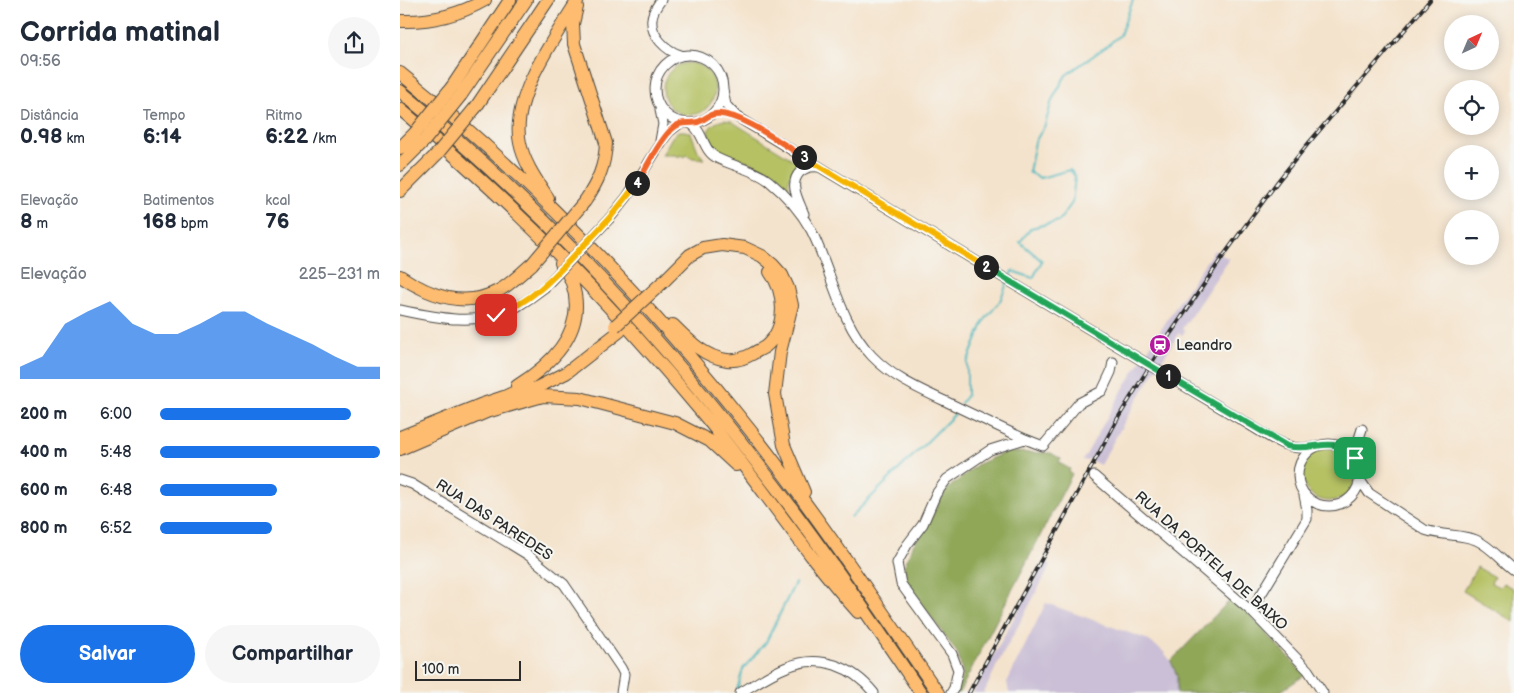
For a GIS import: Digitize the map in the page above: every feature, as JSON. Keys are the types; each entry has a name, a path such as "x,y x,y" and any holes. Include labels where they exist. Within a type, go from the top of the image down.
{"highway":[{"path":"400,21 424,20 455,13 485,0"},
{"path":"456,91 510,0"},
{"path":"400,166 419,137 526,0"},
{"path":"400,191 437,154 476,107 548,0"},
{"path":"400,276 428,292 461,301 487,296 500,290 532,264 585,201 596,185 605,157 606,142 574,44 574,24 578,0"},
{"path":"562,218 528,167 520,142 520,115 530,82 578,0"},
{"path":"400,73 475,136 562,218 654,316 733,408 815,517 938,693"},
{"path":"400,91 468,149 532,209 609,288 675,361 787,501 921,693"},
{"path":"400,109 470,170 586,282 704,415 839,592 894,653"},
{"path":"400,148 419,137"},
{"path":"504,397 553,359 566,340 574,321 575,302 572,282 558,257 538,234"},
{"path":"400,449 490,411 566,373 666,283 690,255 703,248 722,245 745,248 773,264 782,275 788,288 792,305 780,352 775,394 784,445 815,517"},
{"path":"654,316 671,323 692,345 705,353 728,361 745,358 766,346 780,325 782,300 774,278 768,269 740,254 720,252 708,256 695,262 666,283"},
{"path":"400,437 480,404 504,397 536,382 562,368 618,328"},
{"path":"490,411 543,396 560,396 580,398 656,417 674,423 710,441 765,493"}],"street":[{"path":"660,0 652,18 652,27 662,45 668,50 681,55"},
{"path":"657,148 663,131 655,83 665,58 662,45"},
{"path":"660,69 673,58 681,55 691,54 711,62 718,70 722,80 726,105 737,117"},
{"path":"702,139 701,128 718,107 723,90"},
{"path":"658,104 668,116 697,129 705,146 717,158 751,171 768,180 802,215 811,231"},
{"path":"400,310 434,317 462,319 483,318 513,309 544,288 610,218 631,191 669,132 686,123 723,113 737,117 1253,427 1291,453 1298,469"},
{"path":"821,167 814,166 804,169 795,178 794,186 842,306 854,331 871,355 895,376 918,389 1043,446 1079,404 1102,391 1112,372 1113,362"},
{"path":"1251,611 1301,530 1316,510 1343,503 1357,489 1360,480 1356,448 1362,430 1346,442 1334,444 1294,448 1277,442"},
{"path":"951,693 958,670 952,654 901,584 898,563 907,545 923,524 936,494 947,479 990,450 1025,439"},
{"path":"1334,444 1349,450 1358,464"},
{"path":"1301,530 1308,510 1298,478 1298,469 1302,458 1309,450 1316,446"},
{"name":"RUA DA PORTELA DE BAIXO","path":"1094,476 1251,611 1308,670 1323,693"},
{"name":"RUA DAS PAREDES","path":"400,480 412,484 528,555 564,584 621,668 624,674 621,693"},
{"path":"1360,480 1369,493 1425,530 1435,534 1475,539 1489,548 1514,570"},
{"path":"1302,491 1314,502 1327,506"},
{"path":"740,693 788,666 813,662 834,663 864,681 874,693"}],"shaded area":[{"path":"1214,250 1229,259 1182,329 1185,331 1182,335 1179,333 1137,400 1100,465 1088,459 1087,461 1083,460 1123,389"},
{"path":"1045,561 1051,565 984,693 973,693"},
{"path":"1046,603 1146,639 1162,650 1171,661 1177,676 1177,693 1009,693 1007,682"}],"green space":[{"path":"689,63 703,67 711,75 715,89 711,103 703,111 689,115 675,111 667,103 663,89 667,75 675,67"},
{"path":"724,120 731,121 800,164 790,176 790,192 759,167 715,148 708,131 714,124"},
{"path":"678,131 691,133 698,151 704,159 686,155 684,157 681,154 679,157 675,155 662,155 672,137"},
{"path":"1329,447 1339,449 1348,455 1354,464 1356,474 1354,484 1348,493 1339,499 1329,501 1319,499 1310,493 1304,484 1302,474 1304,464 1310,455 1319,449"},
{"path":"1006,452 1051,453 1061,459 1059,463 1070,469 1069,472 1072,474 959,693 954,693 963,675 958,654 907,584 904,566 913,545 924,531 945,491 978,464"},
{"path":"1477,567 1494,577 1491,583 1499,587 1503,583 1514,589 1514,622 1463,591"},
{"path":"1231,599 1247,612 1305,675 1278,693 1177,693 1177,676 1171,661"}],"waterway":[{"path":"1009,279 1012,271 1033,278 1042,261 1020,242 1031,228 1059,221 1072,203 1075,176 1070,170 1040,178 1029,172 1035,142 1045,125 1052,100 1066,75 1120,35 1133,0"},
{"path":"961,403 967,395 967,363 984,321 1000,301 1007,283"},
{"path":"851,517 955,414"},
{"path":"737,690 743,669 766,642 795,583"}],"railway":[{"path":"969,693 1118,418 1162,346 1224,255 1278,181 1430,0"}],"place":[{"name":"Leandro","path":"1160,345"}],"route":[{"path":"496,315 513,309 544,288 610,218 627,197 669,132 682,122 698,122 712,114 723,113 737,117 1277,442 1303,449 1330,443 1340,445 1349,450 1355,458"}]}
